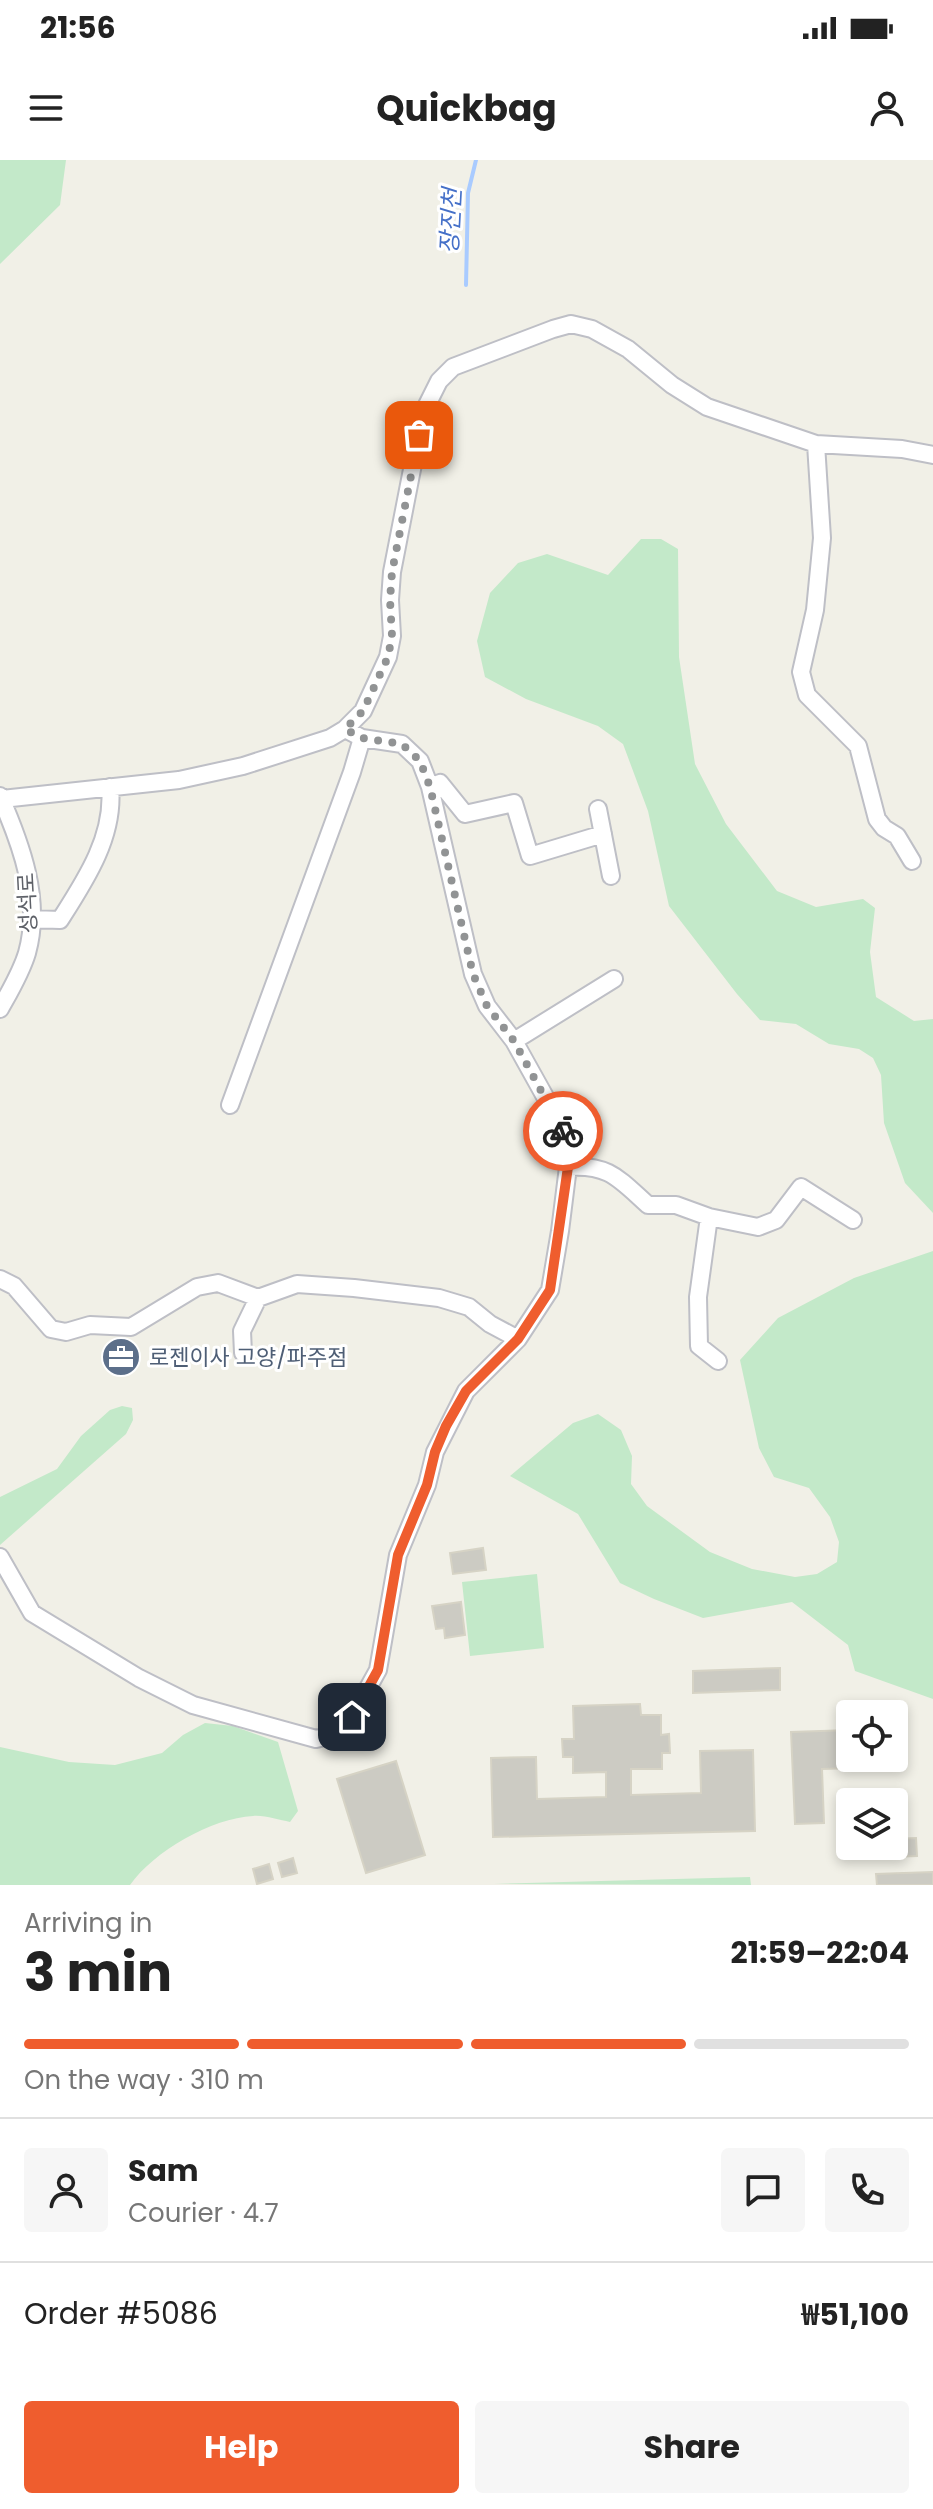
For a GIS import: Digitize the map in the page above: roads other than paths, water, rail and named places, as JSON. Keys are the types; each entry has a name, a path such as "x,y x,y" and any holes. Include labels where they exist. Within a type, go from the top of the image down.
{"street":[{"path":"1,798 179,780 243,766 330,738 345,729 363,711 388,657 392,636 392,572 423,413 439,381 453,367 571,324 592,329 628,349 672,385 707,407 816,444 902,449 933,455"},
{"path":"816,444 822,538 815,610 801,672 807,695 858,746 877,819 897,836 912,861"},
{"path":"0,1557 32,1613 139,1678 193,1705 316,1739 333,1735 352,1717 378,1670 398,1555 427,1485 435,1452 446,1426 466,1391 518,1339 550,1290 568,1167 563,1129 514,1041 487,1006 473,974 430,787 420,761 402,744 362,738 345,729"},
{"path":"230,1105 362,738"},
{"path":"430,787 440,783 465,814 514,803 530,856 603,834"},
{"path":"32,919 60,920 78,891 104,841 112,805 110,787"},
{"name":"성석로","path":"0,1009 28,952 32,919 30,888 22,850 1,798"},
{"path":"598,809 611,876"},
{"path":"514,1041 614,979"},
{"path":"568,1167 588,1166 613,1174 648,1205 676,1205 709,1217 758,1227 776,1220 801,1187 853,1220"},
{"path":"709,1217 698,1297 699,1346 718,1361"},
{"path":"0,1279 14,1286 51,1329 66,1332 90,1325 131,1327 197,1287 218,1283 258,1298 297,1284 439,1298 469,1307 490,1324 518,1339"},
{"path":"243,1353 242,1331 258,1298"}],"waterway":[{"name":"장진천","path":"466,285 468,193 476,160"}],"place":[{"name":"로젠이사 고양/파주점","path":"121,1357"}]}
